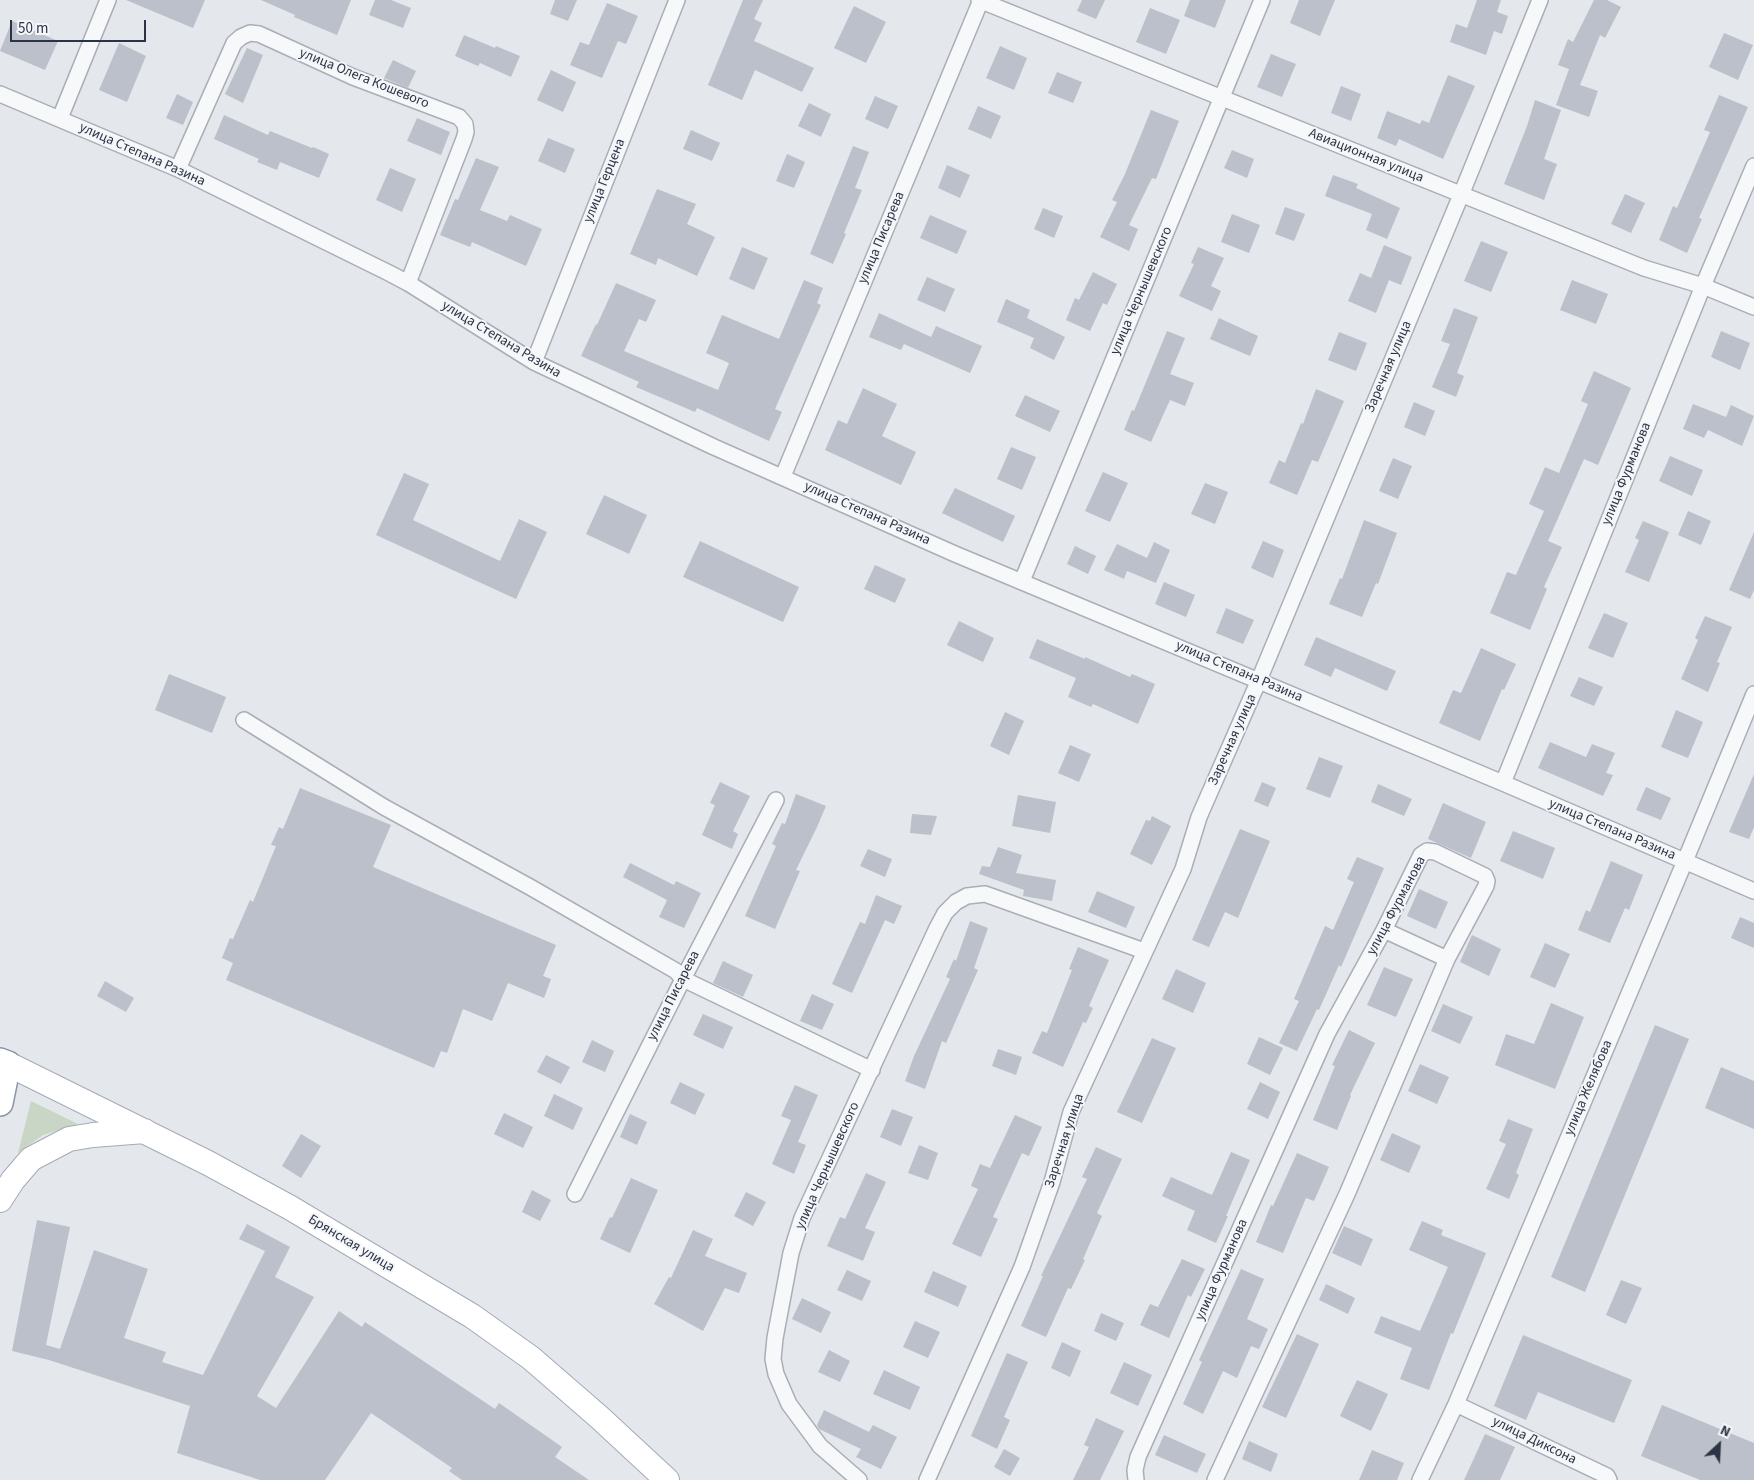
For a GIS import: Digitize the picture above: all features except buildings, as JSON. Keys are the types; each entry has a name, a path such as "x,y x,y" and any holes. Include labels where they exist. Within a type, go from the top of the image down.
{"highway":[{"path":"0,1103 4,1062"}],"main road":[{"name":"Брянская улица","path":"4,1062 208,1162 297,1212 472,1316 531,1358 667,1480"},
{"path":"0,1200 13,1180 31,1159 69,1139 146,1131"}],"street":[{"path":"60,118 108,0"},
{"name":"улица Герцена","path":"534,362 677,0"},
{"name":"Авиационная улица","path":"981,0 1644,268 1703,286 1754,307"},
{"name":"улица Писарева","path":"783,476 981,0"},
{"name":"улица Чернышевского","path":"1022,581 1262,0"},
{"name":"Заречная улица","path":"927,1480 1014,1289 1052,1182 1072,1112 1182,869 1199,817 1259,680 1540,0"},
{"name":"улица Олега Кошевого","path":"178,169 234,43 250,33 259,34 353,77 459,117 465,124 466,132 464,139 408,283"},
{"name":"улица Степана Разина","path":"0,94 178,169 408,283 534,362 714,447 955,554 1259,680 1754,891"},
{"name":"улица Фурманова","path":"1502,783 1703,286 1754,166"},
{"name":"улица Желябова","path":"1420,1480 1456,1404 1754,694"},
{"path":"244,720 384,807 530,887 676,971 683,979 872,1070"},
{"name":"улица Писарева","path":"575,1194 776,800"},
{"name":"улица Фурманова","path":"1136,1480 1135,1470 1138,1458 1327,1034 1384,930 1422,854 1427,850 1435,852 1485,876 1486,886 1447,959 1347,1194 1214,1480"},
{"name":"улица Чернышевского","path":"859,1480 820,1446 789,1404 776,1374 774,1359 775,1338 792,1253 802,1218 945,913 956,902 968,896 985,894 1144,952"},
{"path":"1384,930 1447,959"},
{"name":"улица Диксона","path":"1456,1404 1607,1476 1609,1480"}],"green space":[{"path":"31,1101 78,1124 43,1135 18,1153"}]}
